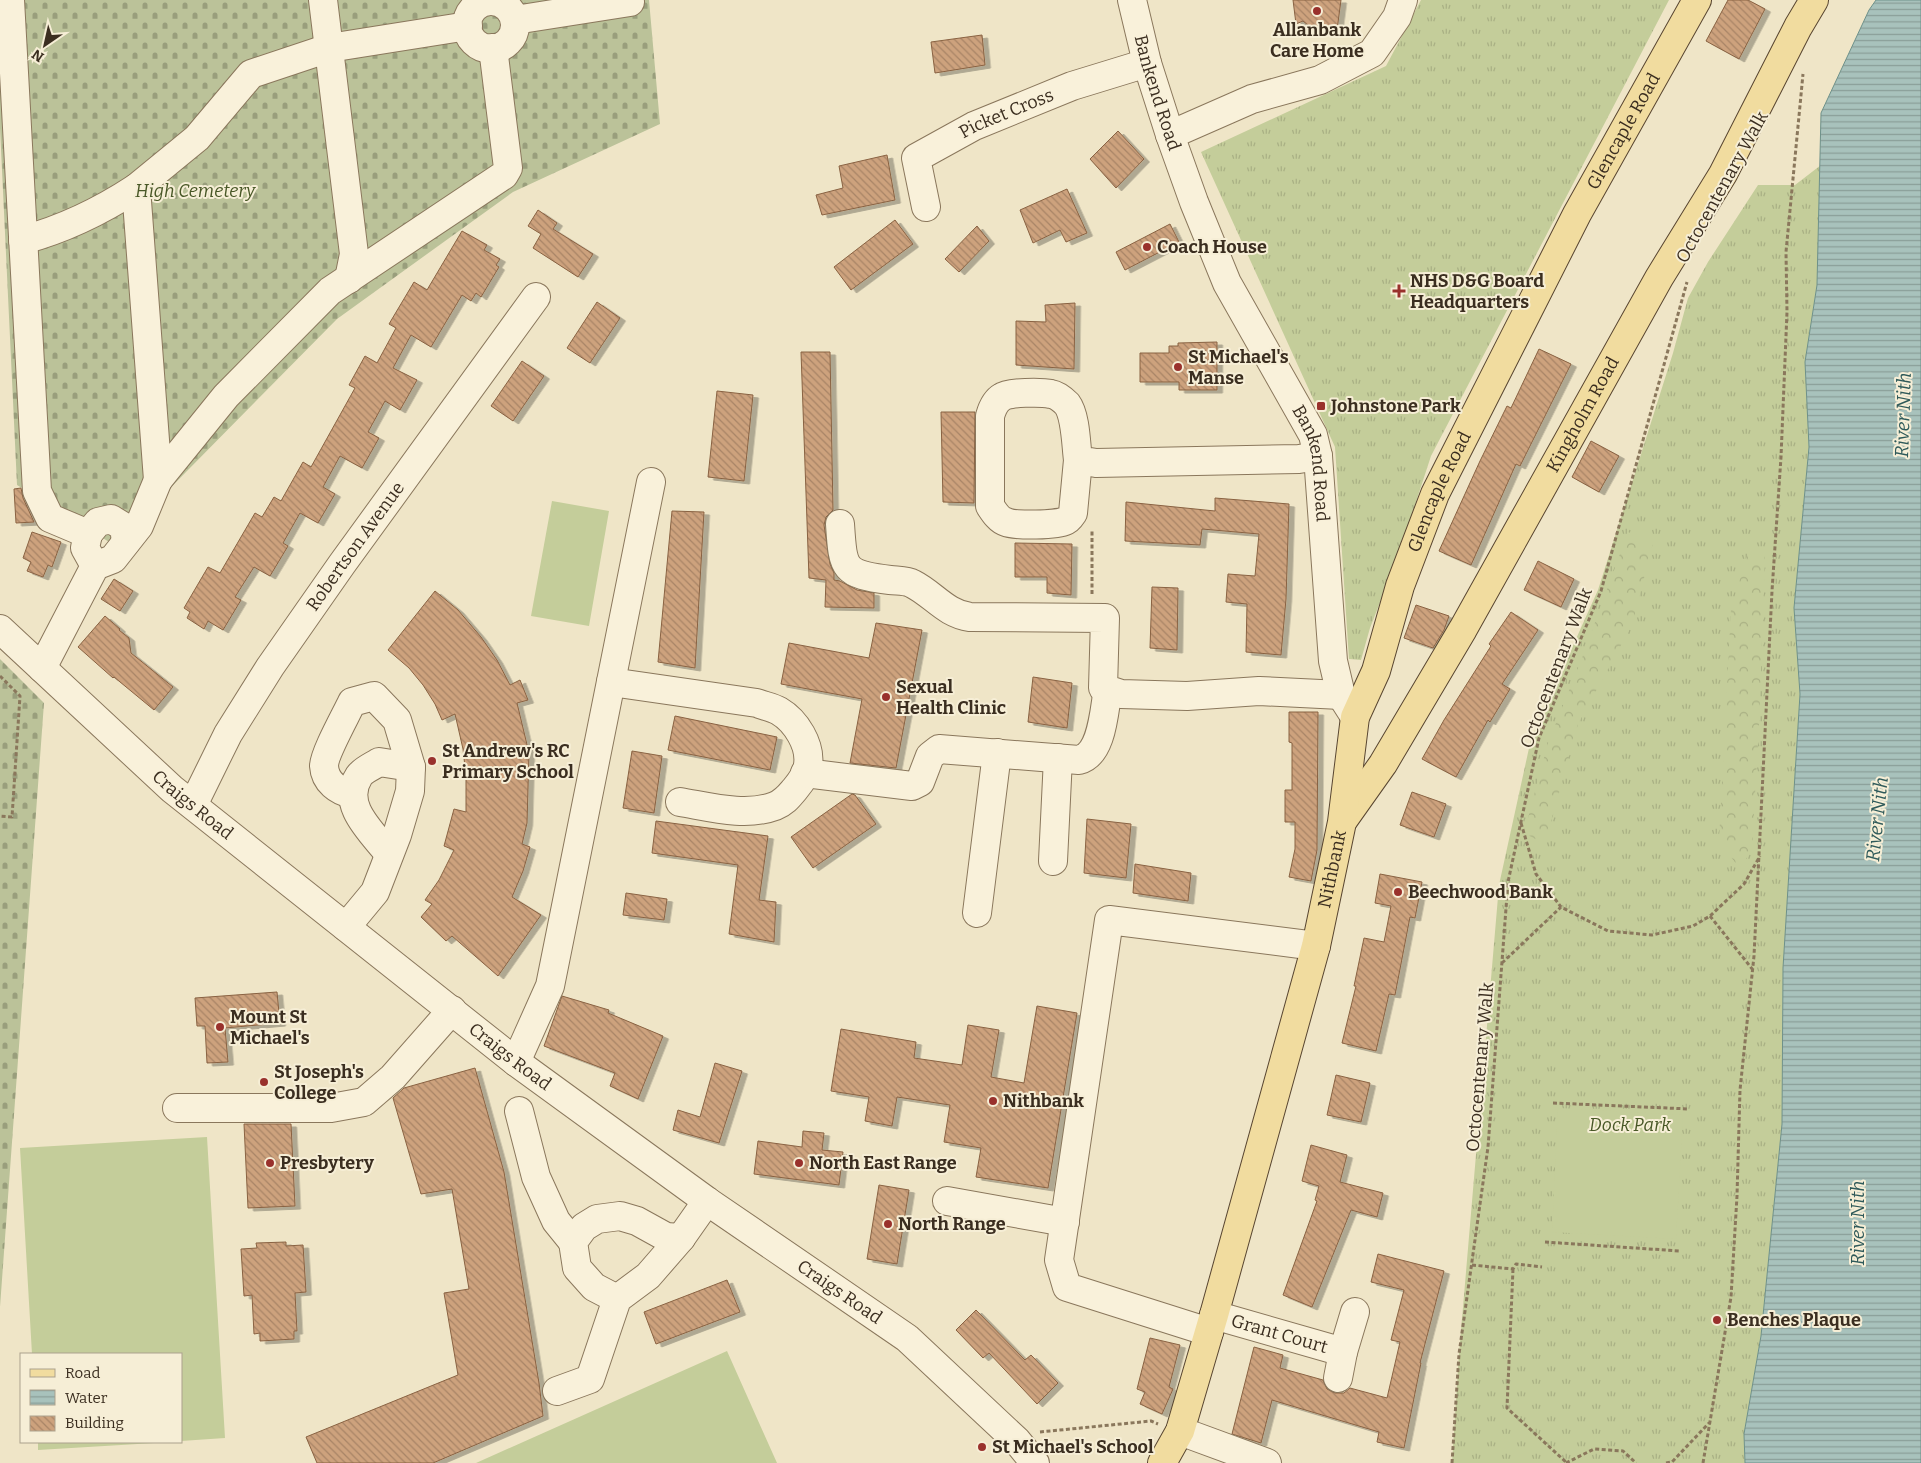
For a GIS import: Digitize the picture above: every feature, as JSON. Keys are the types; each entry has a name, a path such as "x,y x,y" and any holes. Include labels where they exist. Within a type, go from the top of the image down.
{"main road":[{"name":"Glencaple Road","path":"1342,822 1355,718 1376,671 1400,586 1435,494 1577,214 1697,0"},
{"name":"Kingholm Road","path":"1342,822 1383,764 1463,629 1659,278 1723,174 1798,27 1814,0"},
{"name":"Nithbank","path":"1162,1463 1180,1431 1212,1324 1316,946 1342,822"}],"street":[{"path":"10,0 37,491 50,518 88,534"},
{"path":"323,0 354,254 349,279"},
{"name":"Bankend Road","path":"1132,0 1139,20 1148,63 1170,135 1226,283 1313,435 1318,456 1333,661 1341,695 1355,718"},
{"path":"1170,135 1252,99 1320,80 1372,53 1397,16 1403,0"},
{"path":"483,1 499,2 506,6 515,20 513,36 501,46 485,48 469,33 468,26 472,11 483,1"},
{"path":"515,20 630,2"},
{"path":"24,240 50,233 86,217 136,188 197,138 251,74 329,48 468,26"},
{"path":"42,668 95,566 113,560 139,526 158,480 226,396 330,291 504,175 508,168 493,48"},
{"name":"Picket Cross","path":"926,207 916,158 974,126 1063,89 1148,63"},
{"path":"136,188 158,480"},
{"name":"Robertson Avenue","path":"193,805 228,734 270,667 342,564 536,297"},
{"path":"1009,394 1051,394 1059,397 1068,405 1072,414 1087,462 1073,512 1065,521 1012,524 1002,520 990,506 990,416 992,409 1002,396 1009,394"},
{"path":"1087,462 1299,459 1318,456"},
{"path":"516,1062 550,986 651,482"},
{"path":"95,566 85,548 88,534 98,522 111,519 124,526 126,542"},
{"path":"840,524 842,554 852,570 867,577 909,582 955,613 970,617 1105,618 1103,688 1108,690 1121,694 1187,696 1259,690 1341,695"},
{"name":"Craigs Road","path":"0,629 172,789 516,1062 707,1201 907,1338 1017,1442 1035,1463"},
{"path":"611,682 757,703 777,710 787,716 806,743 808,766 801,782 785,801 774,806 752,810 719,808 680,802"},
{"path":"805,773 912,786 920,782 930,756 939,750 1079,760 1091,754 1099,740 1108,690"},
{"path":"346,927 375,892 410,791 411,767 397,720 374,696 352,702 328,753 324,766 330,782 340,791 352,794"},
{"path":"977,913 997,753"},
{"path":"1053,861 1058,758"},
{"path":"389,854 357,813 352,794 360,774 379,762 411,767"},
{"path":"947,1202 1065,1222 1108,920 1316,946"},
{"path":"177,1108 331,1108 364,1102 393,1077 452,1010"},
{"path":"519,1111 536,1177 556,1221 573,1242 577,1268 594,1287 617,1299"},
{"path":"557,1391 590,1379 617,1299 648,1276 681,1238 707,1201"},
{"path":"573,1242 584,1227 597,1219 620,1216 637,1220 666,1237 681,1238"},
{"name":"Grant Court","path":"1065,1222 1060,1260 1066,1286 1212,1324 1343,1352"},
{"name":"Grant Court","path":"1338,1378 1343,1352 1355,1312"},
{"path":"1180,1431 1268,1463"}],"path":[{"path":"1703,1463 1731,1297 1737,1196 1740,1090 1753,970 1772,591 1781,457 1787,312 1786,252 1803,70 1798,78"},
{"name":"Octocentenary Walk","path":"1452,1463 1459,1354 1488,1146 1508,882 1539,738 1601,591 1690,274"},
{"path":"1092,524 1092,609 1105,618"},
{"path":"0,676 20,696 12,817 0,816"},
{"path":"1521,823 1536,874 1561,907 1608,931 1652,935 1693,926 1710,916 1744,884 1760,856"},
{"path":"1502,963 1561,907"},
{"path":"1710,916 1753,970"},
{"path":"1553,1103 1688,1109"},
{"path":"1546,1242 1680,1251"},
{"path":"1542,1267 1516,1264 1513,1270 1507,1408 1567,1463 1594,1449 1623,1451 1636,1463"},
{"path":"1472,1265 1513,1270"},
{"path":"1017,1442 1029,1434 1150,1421 1180,1431"},
{"path":"1666,1463 1672,1462 1709,1422"}],"green space":[{"name":"High Cemetery","path":"0,0 649,0 660,124 513,192 337,319 114,545 17,485 0,128"},
{"name":"NHS D&G Board Headquarters","path":"1421,0 1669,0 1431,456 1399,554 1370,628 1361,660 1349,659 1335,447 1201,152 1386,66"},
{"name":"Dock Park","path":"1821,165 1817,285 1805,362 1809,447 1794,608 1800,694 1783,968 1782,1124 1761,1336 1744,1434 1745,1463 1452,1463 1459,1354 1499,885 1531,739 1598,590 1673,353 1688,298 1708,262 1758,185 1795,185"},
{"path":"552,501 609,511 589,626 531,616"},
{"path":"1628,532 1653,543 1632,625 1578,724 1545,844 1524,833 1548,743 1582,658"},
{"path":"1749,549 1765,555 1759,725 1752,849 1740,869 1719,841 1731,609"},
{"path":"0,659 44,703 0,1307"},
{"path":"1558,1108 1683,1115 1676,1239 1552,1232"},
{"path":"207,1137 225,1438 182,1441 182,1353 32,1353 20,1148"},
{"path":"727,1351 777,1463 476,1463"},
{"path":"38,1443 154,1443 38,1450"}],"water":[{"name":"River Nith","path":"1876,0 1921,0 1921,1463 1745,1463 1744,1434 1761,1336 1782,1124 1783,968 1800,694 1794,608 1809,447 1805,362 1817,285 1821,113 1869,10"}],"building":[{"name":"Allanbank Care Home","path":"1293,0 1341,0 1337,30 1315,31 1303,21 1296,24"},
{"path":"1728,0 1748,0 1765,9 1739,59 1706,41"},
{"path":"982,35 985,65 935,73 931,42"},
{"path":"1118,131 1144,159 1116,188 1090,159"},
{"path":"887,155 895,200 822,215 816,195 843,188 839,166"},
{"path":"1067,189 1087,233 1066,242 1060,230 1033,243 1020,210"},
{"path":"538,210 557,223 553,229 593,254 578,277 533,248 541,234 528,226"},
{"path":"895,220 913,244 851,290 834,267"},
{"name":"Coach House","path":"1170,224 1179,242 1125,270 1116,252"},
{"path":"977,226 989,241 959,272 945,259"},
{"path":"462,231 487,245 484,250 500,259 496,265 499,267 481,297 476,293 471,301 462,295 431,347 411,335 393,368 417,380 400,410 385,401 368,432 379,438 362,468 340,456 323,487 335,494 318,523 300,513 283,543 288,546 270,576 254,567 235,597 241,600 223,630 208,621 204,629 187,618 190,612 184,608 208,567 220,573 255,513 262,517 274,497 281,501 303,462 311,467 355,388 349,385 365,356 377,363 396,328 389,324 414,282 427,290"},
{"path":"597,302 620,318 590,363 567,348"},
{"path":"1075,303 1074,369 1016,365 1016,321 1046,322 1045,305"},
{"name":"St Michael's Manse","path":"1217,342 1217,390 1179,390 1179,382 1140,382 1140,353 1169,353 1169,346 1178,346 1178,343"},
{"path":"1539,349 1571,364 1520,466 1516,464 1471,565 1439,551 1507,406 1511,408"},
{"path":"801,352 830,352 833,510 826,517 824,525 834,580 857,590 874,593 874,608 825,607 826,580 809,578"},
{"path":"522,361 544,376 513,421 491,406"},
{"path":"717,391 753,395 744,481 708,477"},
{"path":"941,412 975,412 974,503 943,502"},
{"path":"1591,441 1619,456 1599,492 1572,477"},
{"path":"21,488 23,498 34,522 16,523 14,489"},
{"path":"1215,498 1289,504 1286,599 1281,655 1246,652 1247,604 1226,602 1228,574 1255,576 1259,534 1202,529 1200,545 1125,541 1126,502 1215,511"},
{"path":"672,511 704,512 695,668 658,662"},
{"path":"32,532 61,542 52,567 48,565 43,577 27,571 31,562 23,558"},
{"path":"1015,543 1072,544 1071,595 1047,593 1047,577 1015,577"},
{"path":"1538,561 1574,579 1561,607 1524,590"},
{"path":"114,579 133,591 120,611 101,599"},
{"path":"1152,587 1178,588 1177,650 1150,648"},
{"path":"435,591 458,610 481,637 497,660 510,685 520,680 528,700 517,703 529,753 527,823 522,844 530,847 523,871 512,897 541,915 498,976 452,936 446,941 421,917 432,904 425,900 439,880 454,850 444,846 454,809 466,812 466,776 463,749 455,714 442,720 423,685 409,668 388,650"},
{"path":"1416,605 1449,616 1444,630 1433,648 1404,638"},
{"path":"1511,612 1538,630 1502,684 1510,689 1490,722 1488,720 1456,777 1422,759 1444,720 1491,646 1489,644"},
{"path":"105,616 129,638 131,653 173,687 154,710 113,678 78,647"},
{"name":"Sexual Health Clinic","path":"876,623 922,630 896,768 850,763 862,699 781,684 789,643 869,658"},
{"path":"1033,677 1072,683 1067,728 1028,722"},
{"path":"1289,712 1318,712 1317,850 1311,881 1289,877 1295,849 1295,822 1285,822 1285,790 1292,790 1292,743 1289,742"},
{"path":"675,716 777,737 770,770 668,750"},
{"path":"632,751 662,756 654,813 623,808"},
{"path":"1412,792 1446,804 1434,837 1400,825"},
{"path":"852,794 855,795 876,824 813,868 791,837"},
{"path":"1087,819 1131,824 1126,878 1084,873"},
{"path":"656,821 768,836 759,900 776,902 774,942 729,934 738,865 652,853"},
{"path":"1135,864 1191,873 1188,901 1133,893"},
{"path":"1380,874 1422,882 1415,918 1410,917 1395,995 1389,994 1376,1051 1342,1043 1356,986 1354,986 1364,938 1384,942 1391,906 1375,903"},
{"path":"626,893 667,899 664,920 623,915"},
{"name":"Mount St Michael's","path":"277,992 280,1023 225,1028 228,1062 207,1063 205,1026 197,1026 195,998"},
{"path":"562,996 609,1010 608,1013 663,1036 638,1099 610,1086 615,1073 544,1046"},
{"name":"Nithbank","path":"1037,1006 1077,1013 1048,1188 976,1177 981,1148 944,1142 950,1105 897,1097 892,1126 865,1121 869,1097 831,1091 841,1029 916,1042 914,1058 962,1065 968,1025 999,1030 991,1077 1024,1083"},
{"path":"715,1063 742,1071 719,1143 673,1130 678,1110 700,1117"},
{"path":"475,1068 504,1172 543,1416 433,1463 317,1463 306,1437 458,1375 444,1293 469,1289 452,1189 421,1194 393,1098 404,1088"},
{"path":"1336,1075 1370,1083 1361,1122 1327,1115"},
{"name":"Presbytery","path":"244,1124 291,1124 295,1206 248,1208"},
{"name":"North East Range","path":"803,1131 824,1133 822,1150 843,1152 839,1185 754,1174 758,1141 802,1147"},
{"path":"1311,1145 1347,1155 1340,1182 1383,1193 1377,1217 1351,1210 1312,1307 1283,1295 1317,1201 1315,1200 1319,1186 1302,1181"},
{"name":"North Range","path":"879,1185 909,1190 897,1264 867,1259"},
{"path":"286,1242 286,1246 303,1245 306,1292 295,1293 297,1331 294,1331 294,1339 260,1341 260,1333 254,1334 252,1295 244,1296 241,1249 257,1248 256,1243"},
{"path":"1378,1254 1444,1271 1420,1363 1404,1448 1377,1442 1379,1432 1272,1400 1261,1443 1232,1434 1254,1347 1283,1355 1280,1368 1323,1380 1327,1389 1335,1393 1344,1393 1350,1388 1387,1398 1400,1342 1391,1340 1404,1290 1371,1282"},
{"path":"727,1280 740,1312 656,1344 644,1312"},
{"path":"976,1310 1025,1360 1031,1355 1058,1383 1037,1404 989,1353 983,1358 956,1330"},
{"path":"1150,1338 1180,1345 1169,1387 1173,1389 1162,1414 1140,1404 1145,1392 1137,1389"}],"place":[{"name":"Allanbank Care Home","path":"1317,11"},
{"name":"Coach House","path":"1147,247"},
{"name":"NHS D&G Board Headquarters","path":"1399,291"},
{"name":"St Michael's Manse","path":"1178,367"},
{"name":"Johnstone Park","path":"1321,406"},
{"name":"Sexual Health Clinic","path":"886,697"},
{"name":"St Andrew's RC Primary School","path":"432,761"},
{"name":"Beechwood Bank","path":"1398,892"},
{"name":"Mount St Michael's","path":"220,1027"},
{"name":"St Joseph's College","path":"264,1082"},
{"name":"Nithbank","path":"993,1101"},
{"name":"Presbytery","path":"270,1163"},
{"name":"North East Range","path":"799,1163"},
{"name":"North Range","path":"888,1224"},
{"name":"Benches Plaque","path":"1717,1320"},
{"name":"St Michael's School","path":"982,1447"}]}
